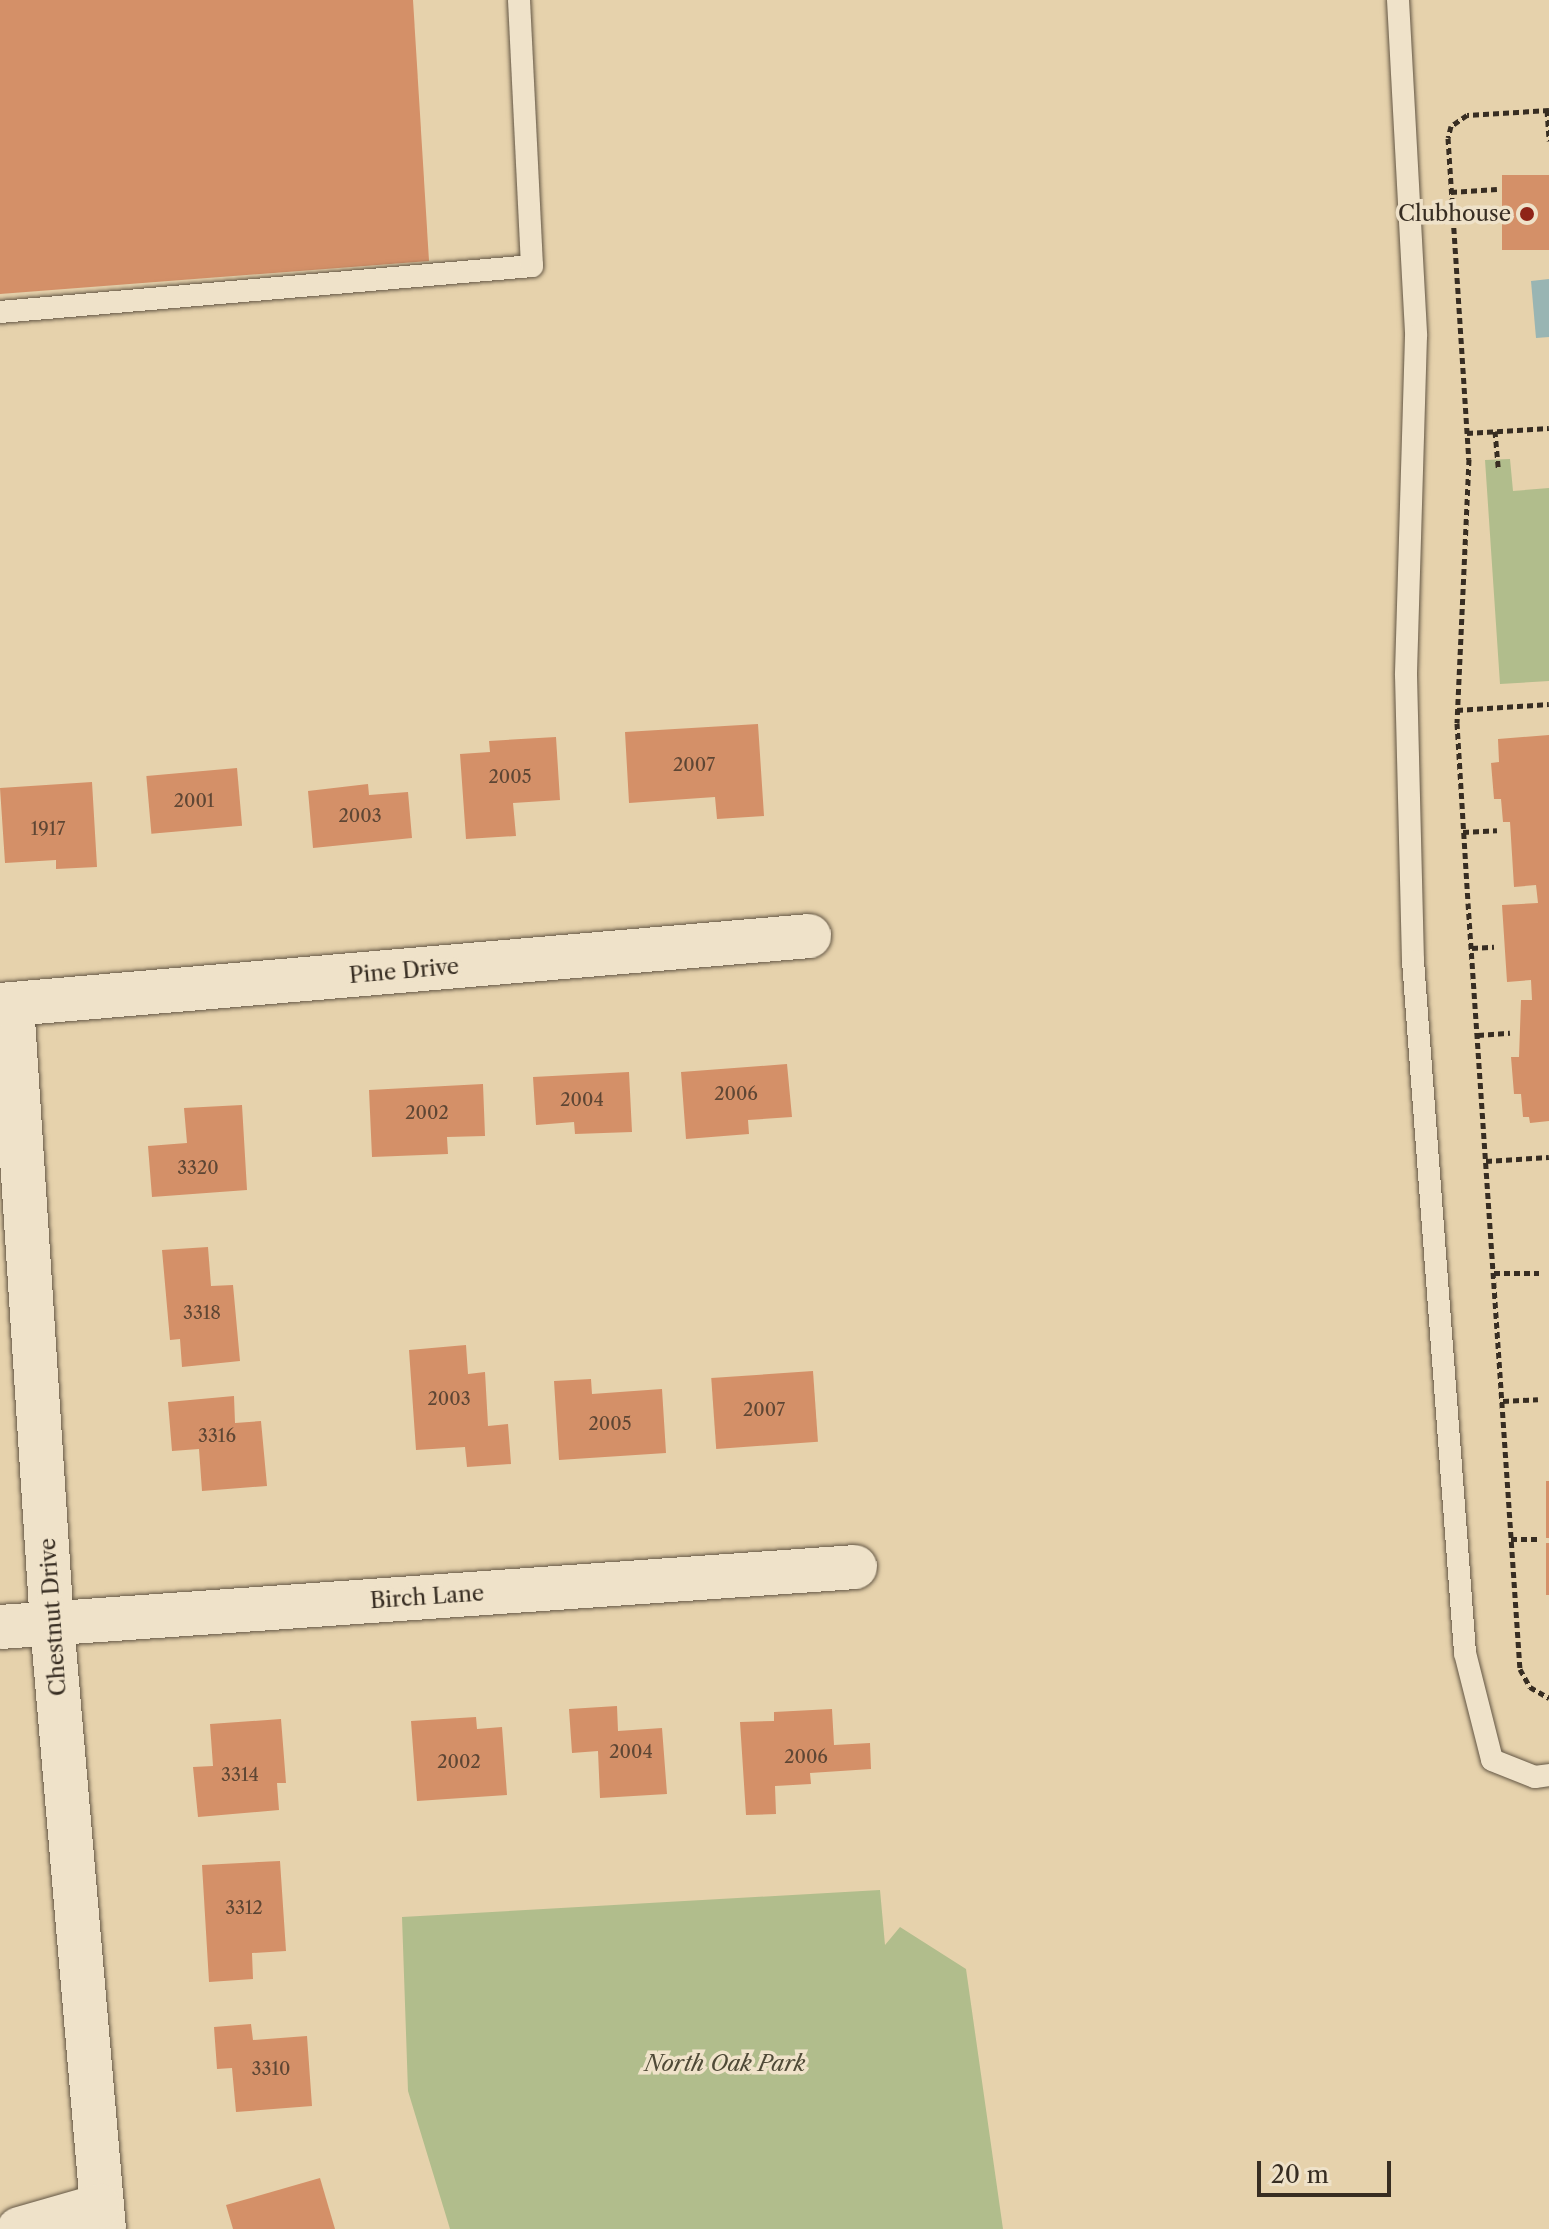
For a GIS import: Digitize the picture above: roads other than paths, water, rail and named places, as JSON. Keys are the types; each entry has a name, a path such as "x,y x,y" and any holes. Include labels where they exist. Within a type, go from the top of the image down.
{"street":[{"name":"Pine Drive","path":"6,1005 809,936"},
{"name":"Chestnut Drive","path":"6,1005 52,1624 102,2218"},
{"name":"Birch Lane","path":"0,1627 855,1567"},
{"path":"19,2229 102,2218"}],"lane":[{"path":"0,312 532,266 519,0"},
{"path":"1398,0 1416,336 1406,675 1413,961 1465,1653 1492,1760 1535,1777 1549,1775"}],"water":[{"path":"1549,279 1549,337 1536,338 1531,281"}],"place":[{"name":"Clubhouse","path":"1527,214"}],"park label":[{"name":"North Oak Park","path":"725,2064"}]}
